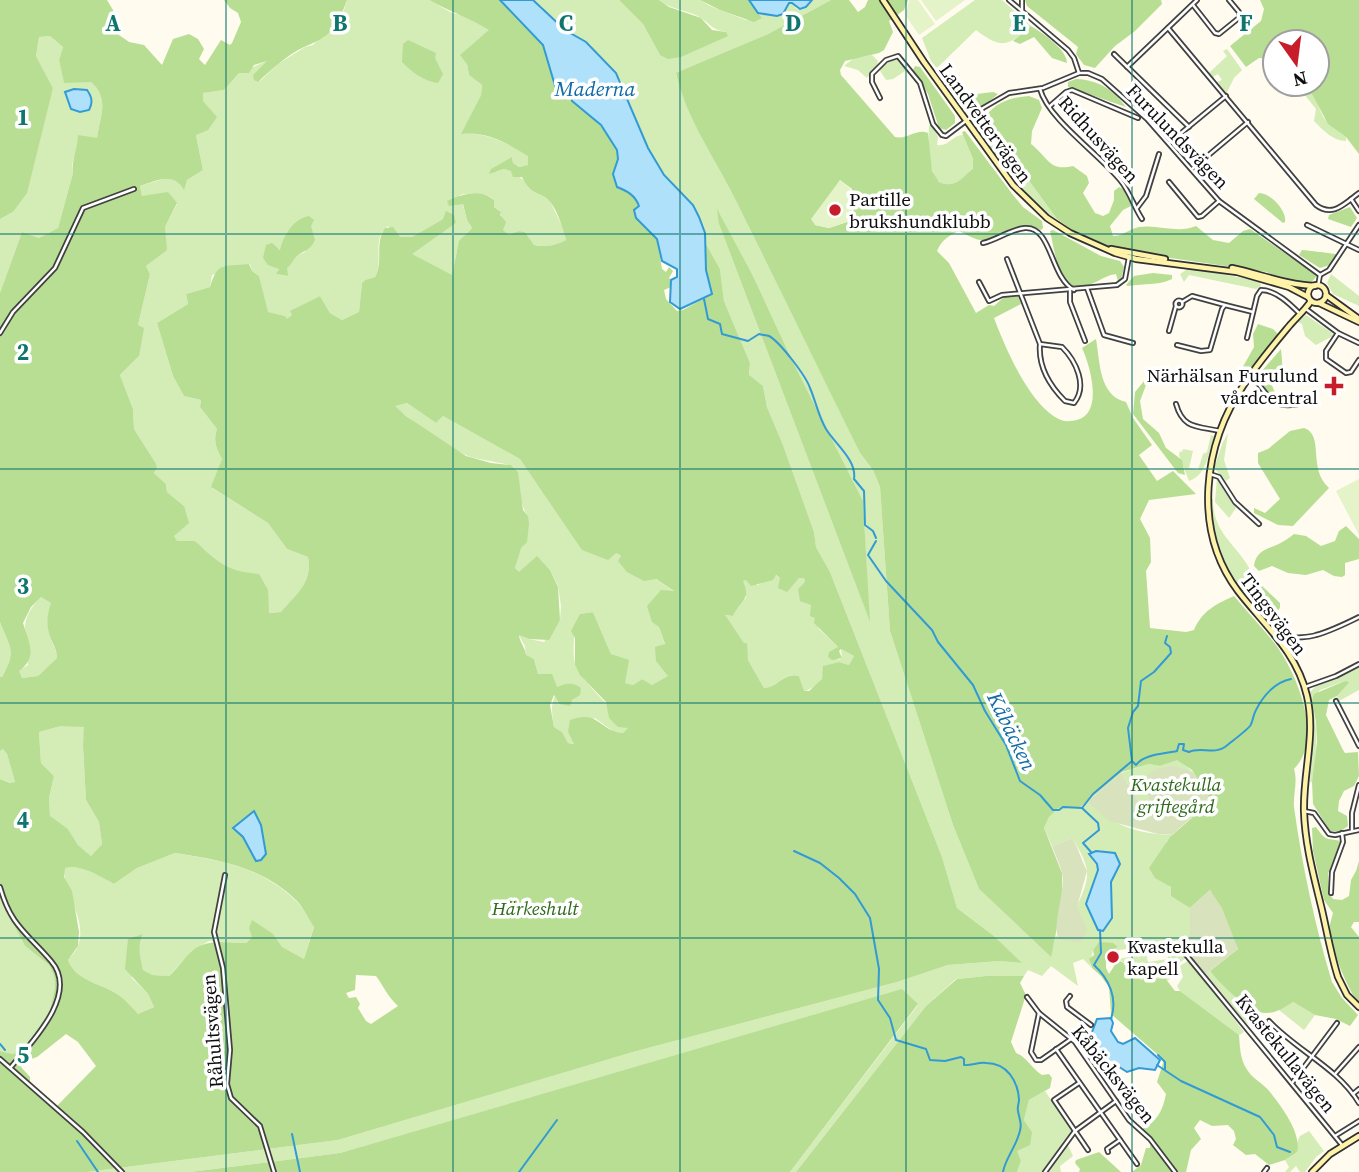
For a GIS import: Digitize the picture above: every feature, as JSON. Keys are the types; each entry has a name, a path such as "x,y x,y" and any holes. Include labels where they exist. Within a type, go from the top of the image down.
{"street":[{"name":"Landvettervägen","path":"883,0 1013,185 1031,204 1060,227 1087,241 1130,255 1237,272 1289,287 1313,301 1359,321"},
{"path":"880,98 871,76 878,67 896,55 920,83 933,124 946,136 1004,95 1040,89 1079,73 1068,50 1009,0"},
{"path":"1022,11 1023,0"},
{"path":"1127,67 1197,0"},
{"path":"1192,5 1218,35 1240,17 1229,0"},
{"path":"1168,28 1319,208 1333,211 1359,193"},
{"path":"1114,54 1189,127"},
{"name":"Furulundsvägen","path":"1079,73 1088,73 1102,79 1147,119 1219,201 1320,275"},
{"name":"Ridhusvägen","path":"1040,89 1066,127 1122,182 1142,219"},
{"path":"1050,106 1072,90 1138,118"},
{"path":"1169,143 1226,96"},
{"path":"1192,169 1248,122"},
{"name":"Ridhusvägen","path":"1136,208 1146,196 1159,154"},
{"path":"1169,182 1198,217 1219,201"},
{"path":"0,333 13,312 55,268 83,208 134,189"},
{"path":"1351,199 1359,211"},
{"path":"1307,225 1359,250"},
{"path":"1316,286 1324,289 1323,300 1313,301 1309,290 1316,286 1320,275 1329,270 1359,225"},
{"path":"983,243 1021,229 1035,230 1044,238 1061,280 1072,290"},
{"name":"Landvettervägen","path":"1130,255 1231,268 1299,286 1316,286"},
{"path":"979,282 989,301 1002,295 1122,283 1130,255"},
{"path":"1007,259 1040,344 1040,358 1046,377 1065,401 1074,402 1079,394 1080,382 1073,360 1062,347 1040,344"},
{"path":"1087,288 1104,335 1133,344"},
{"path":"1247,338 1259,292 1265,289 1283,299 1300,314"},
{"path":"1072,290 1071,304 1085,341"},
{"name":"Landvettervägen","path":"1325,295 1359,321"},
{"path":"1169,331 1176,306 1181,307 1182,302 1192,296 1252,312"},
{"name":"Tingsvägen","path":"1313,301 1237,395 1220,431 1210,474 1208,518 1218,556 1228,576 1282,643 1295,663 1305,687 1311,727 1304,811 1309,855 1338,977 1347,995 1359,1007"},
{"path":"1177,345 1201,351 1210,349 1224,306"},
{"path":"1306,309 1359,343"},
{"path":"1338,332 1326,351 1326,359 1346,373 1351,372 1359,360"},
{"path":"1251,375 1275,403 1287,407 1304,403"},
{"path":"1176,404 1184,422 1220,431"},
{"path":"1210,474 1219,477 1231,498 1259,524"},
{"path":"1282,643 1290,638 1324,633 1359,617"},
{"path":"1305,687 1359,664"},
{"path":"1336,701 1359,746"},
{"path":"1352,830 1352,813 1359,785"},
{"path":"1304,811 1314,813 1329,834 1359,830"},
{"path":"1331,893 1332,872 1343,842 1342,833"},
{"name":"Råhultsvägen","path":"225,875 214,932 223,968 230,1050 227,1084 231,1098 260,1126 274,1172"},
{"path":"0,887 10,916 57,968 58,976 58,992 51,1015 10,1067"},
{"name":"Kvastekullavägen","path":"1138,950 1170,946 1183,951 1342,1145"},
{"path":"1070,996 1066,1001 1067,1007 1091,1025"},
{"name":"Kåbäcksvägen","path":"1027,997 1039,1013 1079,1047 1133,1126 1150,1139 1175,1172"},
{"path":"1039,1013 1031,1052 1039,1061 1071,1038"},
{"path":"1269,1021 1298,1047 1335,1074 1359,1103"},
{"path":"1292,1083 1338,1023"},
{"path":"1335,1074 1359,1047"},
{"path":"1056,1049 1137,1164"},
{"path":"0,1059 83,1132 122,1172"},
{"path":"1079,1083 1054,1100 1088,1150"},
{"path":"1353,1094 1359,1089"},
{"path":"1045,1172 1075,1131 1116,1101"},
{"path":"1335,1136 1359,1121"},
{"path":"1312,1172 1342,1145 1359,1136"},
{"path":"1108,1152 1107,1149 1120,1140"}],"green space":[{"name":"Härkeshult","path":"0,0 107,0 113,10 112,30 129,42 144,45 162,65 173,39 189,34 198,39 204,49 199,59 205,65 221,40 230,45 232,43 241,22 238,13 224,0 347,0 340,18 327,35 292,54 258,82 253,75 267,61 254,65 249,73 239,73 224,90 203,93 203,101 217,117 208,130 196,135 203,170 187,180 184,190 180,184 170,179 140,186 142,196 168,192 177,203 165,227 167,250 146,266 150,274 138,325 144,328 139,356 120,375 133,409 134,429 155,462 157,467 154,473 166,484 167,492 184,506 189,523 174,536 177,541 195,541 224,565 238,571 259,574 268,590 269,613 281,612 306,581 308,557 287,549 268,523 211,487 222,459 216,444 217,429 200,407 201,400 184,396 173,376 157,323 188,304 186,294 210,287 219,269 249,264 252,271 259,276 268,312 285,316 287,319 292,315 290,311 320,296 330,313 342,320 359,312 362,283 375,277 378,271 380,240 385,228 393,227 400,237 412,237 443,219 446,211 454,215 456,223 412,254 452,275 459,241 472,228 463,204 449,206 447,201 465,194 483,194 494,200 494,207 501,212 500,215 506,222 503,230 509,235 525,232 534,245 539,246 550,246 566,240 558,216 548,199 529,188 522,177 513,177 511,171 504,169 489,174 491,169 512,157 513,163 519,167 528,165 528,156 488,136 461,134 481,95 482,85 469,75 467,64 460,55 489,30 429,0 500,0 543,45 556,89 590,115 611,137 618,159 613,174 637,201 639,207 636,218 657,239 662,269 666,272 669,267 673,271 669,278 671,287 664,290 666,299 677,311 712,294 706,270 706,244 720,269 724,301 750,363 749,375 763,386 767,407 814,532 816,547 830,572 942,857 957,908 994,936 1022,963 1000,961 948,965 897,982 633,1052 338,1140 87,1172 0,1172 0,1051 13,1054 27,1045 50,1011 55,987 49,965 25,946 0,899 0,779 15,782 7,754 3,749 0,751 0,677 7,668 11,655 0,622 0,293 22,232 39,238 58,228 73,173 78,135 97,138 102,108 100,95 91,82 64,83 59,60 63,47 50,36 39,37 36,56 53,88 27,193 13,212 0,219","holes":["407,403 436,423 443,416 520,459 582,550 608,560 616,553 621,556 618,561 627,572 644,581 656,579 674,591 661,590 647,606 652,622 659,627 665,644 655,647 656,661 668,676 652,685 642,679 633,685 625,683 629,660 611,654 593,612 580,614 571,631 575,638 575,665 580,675 606,702 609,718 618,727 628,728 623,733 609,729 593,719 580,717 570,720 568,732 574,744 568,743 562,732 554,727 550,705 554,695 560,704 570,706 572,700 580,695 581,688 569,684 557,687 552,674 538,674 534,659 526,655 519,637 549,640 560,620 558,587 550,570 537,556 519,572 515,568 521,548 527,542 529,524 528,516 523,510 518,472 511,465 466,456 395,406","776,575 780,578 778,588 787,592 799,578 804,578 805,582 798,589 800,601 811,605 810,616 815,618 814,623 838,647 829,652 828,657 832,660 842,658 839,651 841,649 854,656 849,665 839,662 823,666 822,679 809,691 804,691 799,676 793,675 764,688 748,660 747,643 744,643 725,615 733,616 746,596 743,581 746,580 751,586 773,580","41,597 51,603 48,629 57,658 38,676 22,678 19,671 25,666 30,655 23,623 31,607","61,726 84,727 86,800 99,822 102,844 91,856 78,845 68,829 50,816 49,798 54,776 41,763 39,732","255,817 261,825 261,860 256,861 243,837 234,828","175,853 208,859 255,872 269,880 296,900 314,927 304,959 282,947 273,934 252,920 249,928 252,937 246,943 204,944 189,954 169,976 152,975 143,970 140,956 143,934 128,939 125,969 148,994 154,1007 138,1014 117,994 77,973 68,960 78,946 79,932 72,891 64,877 65,868 84,869 114,884 137,868","356,975 376,976 398,1006 371,1024 358,1008 360,1004 356,997 349,998 346,993 355,990","66,1034 78,1042 96,1066 57,1106 30,1083 30,1077 21,1067 28,1060 37,1057"]},
{"path":"347,0 429,0 490,30 467,64 469,75 482,85 481,95 462,133 489,137 529,156 528,165 519,167 513,163 512,157 496,172 504,169 512,171 550,201 566,240 543,246 534,245 525,232 519,231 509,236 503,230 500,211 494,207 491,197 483,194 460,195 472,228 460,244 452,276 411,254 456,223 443,219 412,237 400,238 388,226 380,237 375,277 362,283 359,312 342,320 330,313 320,296 291,311 292,315 287,320 285,316 267,312 259,276 252,271 250,264 212,275 210,287 186,294 188,304 157,323 173,376 184,396 201,400 200,407 217,429 216,444 222,459 212,488 268,523 287,549 308,557 308,574 302,588 281,612 268,613 267,606 238,572 224,567 195,541 177,542 174,536 184,506 167,492 166,484 154,473 155,462 134,429 133,409 120,375 139,356 138,325 150,274 146,266 166,250 165,227 177,204 142,196 140,186 170,177 179,181 187,180 203,170 196,135 202,93 224,90 239,73 269,60 259,82 278,64 313,45 344,10","holes":["311,225 305,252 296,256 287,268 287,276 276,274 279,269 273,246 281,250"]},
{"path":"533,0 619,0 643,24 660,55 726,32 715,29 696,15 659,0 700,0 746,20 761,18 760,14 763,12 780,15 789,3 797,9 806,7 812,0 831,0 768,34 676,74 694,122 735,199 860,453 873,470 880,487 890,631 953,825 979,889 1050,956 1056,935 1059,939 1077,906 1087,880 1086,864 1072,838 1052,846 1044,828 1057,808 1079,808 1089,800 1104,815 1126,827 1151,833 1173,834 1166,842 1165,882 1190,908 1191,929 1185,950 1167,943 1113,951 1118,947 1099,942 1093,950 1090,964 1092,968 1083,959 1073,963 1078,986 1051,966 1042,976 1028,970 1024,976 956,979 926,1006 796,1172 790,1172 918,1005 903,991 340,1153 190,1172 87,1172 338,1140 633,1052 897,982 948,965 1000,961 1021,963 994,936 957,908 942,857 830,572 816,547 814,532 767,407 763,386 749,376 750,363 724,301 720,269 706,244 705,233 693,205 664,175 648,148 621,81 594,50 565,30","holes":["719,224 754,278 863,501 869,619"]},
{"path":"619,0 659,0 669,7 701,18 712,30 726,32 728,36 681,57 668,59 660,55 643,24"},
{"path":"700,0 749,0 762,18 754,22"},
{"path":"831,0 849,0 858,12 865,7 868,0 908,0 904,10 889,21 893,32 884,50 845,61 840,70 841,75 895,137 928,133 932,171 939,182 954,183 973,168 973,159 962,132 965,131 1023,207 1042,221 1041,230 1032,227 1016,228 988,240 977,239 959,231 946,239 937,251 949,263 976,313 989,305 994,306 1004,297 1018,296 1021,304 994,318 1012,360 1029,390 1039,403 1061,420 1077,420 1085,416 1090,408 1093,388 1082,348 1096,339 1102,377 1110,393 1126,402 1133,418 1152,445 1139,455 1157,481 1173,471 1196,494 1149,500 1140,519 1150,538 1151,562 1146,571 1150,628 1186,632 1194,630 1210,609 1234,596 1271,639 1292,672 1307,724 1307,741 1303,756 1294,769 1294,807 1301,851 1332,982 1358,1015 1350,1026 1336,1019 1315,1015 1293,1002 1274,1012 1252,1009 1210,971 1238,949 1210,890 1190,908 1171,896 1171,887 1155,878 1149,868 1170,837 1211,801 1192,770 1177,760 1160,766 1149,764 1122,772 1079,808 1058,808 1049,817 1044,828 1062,873 1062,903 1051,957 979,889 953,825 890,631 880,487 873,470 860,453 735,199 694,122 676,73 768,34","holes":["840,180 852,189 850,221 829,228 815,225"]},
{"path":"909,0 918,0 935,24 919,35 906,16"},
{"path":"921,0 965,0 936,21"},
{"path":"975,0 1002,0 1031,26 1005,43 992,41 976,30 937,68 931,61 922,38"},
{"path":"1025,0 1161,0 1162,4 1095,68 1084,65 1076,54 1078,47 1027,6"},
{"path":"1260,0 1359,0 1359,154 1346,137 1328,124 1314,98 1331,98 1331,28 1261,28 1261,58 1246,67 1230,46 1261,21 1264,9"},
{"path":"1031,26 1059,47 1067,63 1052,58 1034,37 1020,44 1013,41"},
{"path":"50,36 63,47 59,60 64,82 91,82 97,88 102,108 97,138 75,156 58,228 39,238 22,232 0,293 0,219 13,212 53,88 36,56 39,37"},
{"path":"408,40 436,53 435,58 443,74 438,83 418,76 402,62 403,44"},
{"path":"1227,49 1242,70 1234,78 1226,94 1217,82 1222,80 1218,74 1214,79 1209,73 1227,56 1223,51"},
{"path":"872,55 878,61 877,66 867,78 858,70 844,66 854,58"},
{"path":"895,58 908,69 893,79 886,80 879,69"},
{"path":"915,66 920,67 955,116 955,123 946,130 939,128 928,94 913,70"},
{"path":"1076,79 1092,81 1105,87 1126,107 1068,87 1068,82"},
{"path":"993,92 998,94 985,105 972,108 964,105 962,98 968,95"},
{"path":"1029,96 1039,100 1042,108 1032,131 1031,144 1054,165 1073,166 1087,176 1089,183 1083,193 1095,213 1103,216 1109,213 1114,191 1119,187 1131,200 1131,206 1123,210 1110,226 1113,236 1139,227 1182,229 1196,226 1213,240 1229,243 1243,231 1250,229 1316,277 1310,284 1294,283 1266,272 1123,251 1076,233 1057,219 987,123 987,115 995,107 1011,99"},
{"path":"1307,98 1315,98 1324,118 1346,137 1346,141 1333,137 1314,121 1316,109"},
{"path":"987,115 987,123 1057,219 1032,202 1001,165 975,126 975,119"},
{"path":"931,124 938,137 937,145 963,135 975,164 957,182 945,184 938,181 934,174 929,143"},
{"name":"Partille brukshundklubb","path":"840,180 855,198 850,221 829,228 815,225 811,219"},
{"path":"1259,193 1277,203 1285,222 1254,199"},
{"path":"1350,207 1357,218 1351,227 1328,219 1329,215"},
{"path":"717,209 754,278 863,501 870,622 719,224"},
{"path":"309,216 314,220 311,226 315,240 287,268 288,276 276,274 279,269 268,265 263,258 266,245 272,243 280,250 290,228 298,220"},
{"path":"1053,230 1101,256 1120,261 1124,267 1121,280 1118,281 1116,274 1084,287 1071,286 1056,260 1050,231"},
{"path":"1302,250 1337,254 1330,265 1320,268 1299,255"},
{"path":"1189,268 1259,281 1261,286 1256,289 1189,275 1184,282 1180,274"},
{"path":"1153,273 1172,275 1172,279 1156,284 1126,285 1134,276"},
{"path":"1331,274 1359,296 1359,306 1333,294 1327,283"},
{"path":"1306,315 1333,336 1316,345 1305,336 1302,324 1298,322"},
{"path":"1258,324 1273,329 1278,334 1244,378 1240,372 1254,347 1253,334"},
{"path":"1281,349 1283,372 1270,380 1275,393 1273,398 1259,382 1261,372"},
{"path":"1145,380 1146,385 1140,401 1143,419 1159,433 1166,448 1182,460 1185,475 1178,473 1133,414 1135,392"},
{"path":"407,403 436,423 443,416 520,459 550,501 616,553 675,592 659,627 665,645 669,676 652,685 642,679 633,685 625,683 616,656 611,654 593,612 580,614 578,619 574,639 577,670 629,728 623,733 614,732 595,718 568,732 575,744 568,743 562,732 554,727 552,705 562,685 557,688 538,674 534,659 526,656 525,646 518,634 544,642 560,620 561,606 558,586 550,570 537,557 519,573 515,568 528,516 522,504 518,475 512,466 471,457 454,449 394,406"},
{"path":"1304,428 1314,438 1319,471 1329,488 1293,526 1278,525 1254,513 1254,508 1265,513 1280,499 1258,463 1258,453 1268,449 1290,431"},
{"path":"1228,433 1224,460 1230,478 1226,481 1214,468"},
{"path":"1211,435 1214,436 1204,468 1189,481 1179,455 1180,451 1193,451 1189,468 1198,470 1203,454 1207,452"},
{"path":"1217,478 1236,508 1229,518 1215,502"},
{"path":"1359,479 1359,535 1336,491"},
{"path":"1210,498 1213,499 1218,525 1252,574 1256,587 1248,601 1220,553 1213,528"},
{"path":"1346,526 1359,539 1359,559 1345,563 1345,575 1342,577 1323,570 1306,575 1288,573 1272,566 1259,571 1254,566 1261,552 1294,534 1306,536 1321,546 1335,541 1339,531"},
{"path":"775,575 780,578 804,578 819,629 838,647 838,660 842,658 841,649 854,656 849,665 839,662 824,666 822,679 804,692 799,676 794,675 764,688 748,660 744,643 724,615 733,616 738,605 746,598 742,581 758,585"},
{"path":"1261,585 1280,603 1280,608 1269,619 1249,596"},
{"path":"41,597 52,603 48,628 57,658 38,676 22,678 18,671 28,665 26,621"},
{"path":"0,622 11,655 2,677 0,677"},
{"path":"1359,667 1359,690 1339,701 1337,696 1348,684 1345,681 1320,690 1312,701 1316,741 1314,772 1310,782 1313,722 1308,694 1315,687"},
{"path":"1345,681 1349,682 1348,684 1329,700 1326,715 1345,753 1358,752 1359,776 1354,786 1344,791 1339,801 1338,811 1347,816 1348,826 1341,831 1330,831 1313,804 1312,782 1317,742 1312,701 1314,694"},
{"path":"61,726 85,726 83,746 86,800 99,822 102,844 91,856 78,845 68,829 50,817 49,798 54,776 41,763 39,732"},
{"path":"3,749 15,782 0,779 0,751"},
{"path":"1178,759 1193,772 1147,787 1149,798 1147,804 1142,806 1121,773 1149,764 1160,766"},
{"name":"Kvastekulla griftegård","path":"1173,766 1193,772 1211,800 1173,834 1158,834 1109,821 1090,804 1089,800 1121,773 1142,806 1147,804 1149,798 1143,781 1160,768"},
{"path":"1316,827 1326,838 1341,841 1335,865 1328,873 1329,893 1333,899 1342,900 1349,896 1351,880 1359,861 1359,922 1354,922 1351,927 1359,937 1359,1003 1344,977 1332,941 1330,924 1333,913 1324,900 1313,851 1312,828"},
{"path":"1072,838 1087,871 1077,907 1087,930 1081,943 1059,939 1057,933 1063,881 1052,846"},
{"path":"175,853 254,872 282,889 298,903 314,926 304,959 281,947 273,934 252,937 246,943 209,941 192,951 169,976 151,975 143,970 140,956 139,948 143,935 128,939 132,978 148,994 154,1007 138,1014 117,994 77,973 68,960 78,946 80,926 67,887 64,868 84,869 114,884 137,868"},
{"path":"1210,890 1222,908 1238,949 1206,974 1185,950 1190,936 1190,908"},
{"path":"0,899 25,946 49,965 55,987 50,1011 27,1045 13,1054 0,1051"},
{"path":"1099,942 1113,943 1118,947 1106,954 1109,974 1118,960 1136,969 1140,980 1165,978 1175,991 1180,991 1239,1035 1244,1064 1285,1112 1294,1128 1297,1152 1285,1160 1269,1165 1255,1154 1246,1155 1233,1145 1236,1139 1234,1131 1228,1125 1212,1126 1200,1120 1194,1128 1201,1139 1191,1150 1186,1172 1132,1172 1141,1165 1146,1148 1150,1148 1151,1137 1142,1129 1155,1119 1165,1100 1166,1094 1157,1082 1164,1060 1111,1014 1109,987 1092,968 1089,959 1094,955 1093,950"},
{"path":"1167,947 1181,951 1186,958 1171,969 1175,975 1167,981 1164,978 1140,980 1136,969 1118,959 1146,954 1148,962 1168,959 1168,950 1165,950"},
{"path":"1189,960 1244,1032 1239,1035 1180,991 1177,986 1183,977 1180,966"},
{"path":"1210,971 1232,994 1259,1012 1247,1024 1206,974"},
{"path":"1024,976 1020,983 1026,995 1011,1042 1016,1053 1035,1070 1042,1075 1049,1074 1052,1078 1050,1088 1029,1100 1024,1120 1032,1132 1030,1145 1017,1151 1021,1161 1017,1172 796,1172 926,1006 957,979"},
{"path":"902,989 918,1004 790,1172 190,1172 340,1153"},
{"path":"1293,1002 1315,1015 1304,1030 1279,1010"},
{"path":"1045,1091 1072,1131 1066,1141 1073,1156 1060,1166 1061,1172 1017,1172 1021,1161 1016,1151 1032,1132 1024,1120 1029,1100"},
{"path":"1309,1131 1324,1151 1305,1172 1300,1172 1296,1166 1290,1172 1285,1172 1289,1167 1285,1160 1294,1152 1300,1136"},
{"path":"1099,1152 1121,1172 1079,1172 1076,1160"}],"water":[{"name":"Maderna","path":"500,0 533,0 565,30 586,42 616,73 648,148 664,175 693,205 699,217 705,233 706,270 712,294 680,309 670,302 671,280 677,277 677,269 662,261 657,239 636,218 634,210 639,206 635,199 617,187 613,174 618,159 617,150 601,125 572,101 569,86 556,89 543,45"},
{"path":"749,0 812,0 800,9 789,3 783,14 777,16 758,13"},
{"path":"74,89 87,90 91,100 89,110 80,112 71,109 65,92"},
{"path":"254,811 261,825 266,854 256,861 243,837 233,828"},
{"path":"1096,851 1115,853 1120,864 1111,882 1112,918 1103,931 1098,930 1086,904 1098,870 1089,854"},
{"path":"1111,1018 1111,1031 1118,1042 1123,1044 1135,1038 1160,1060 1155,1070 1139,1068 1127,1072 1116,1065 1101,1067 1086,1048 1097,1019"}],"waterway":[{"path":"704,299 708,319 720,324 722,334 748,341 759,334 769,336 798,368 808,383 826,429 849,459 854,479 864,491 865,525 873,531 876,538"},
{"name":"Kåbäcken","path":"876,541 868,555 886,581 932,630 938,642 973,685 1006,745 1020,781 1040,795 1053,810 1063,807 1082,808 1098,823 1099,830 1083,843 1091,852"},
{"path":"1082,808 1093,794 1132,761 1128,728 1138,706 1141,681 1154,672 1171,653 1170,647 1165,643 1167,636"},
{"path":"1133,762 1136,765 1149,757 1177,751 1179,744 1184,744 1183,750 1189,752 1212,751 1225,747 1250,726 1255,712 1270,690 1291,679"},
{"path":"794,851 820,863 839,878 855,894 870,918 879,969 878,1000 890,1018 896,1040 926,1049 930,1060 945,1061 961,1057 964,1059 964,1065 983,1063 1000,1066 1014,1080 1021,1123 1003,1172"},
{"path":"1100,930 1101,953 1094,965 1111,989 1111,1019"},
{"path":"0,1044 5,1050"},
{"path":"1158,1055 1165,1062 1165,1069"},
{"path":"1157,1065 1181,1081 1260,1117 1274,1135 1277,1147 1290,1152"},
{"path":"519,1172 557,1120"},
{"path":"292,1134 300,1172"},
{"path":"77,1141 98,1172"}],"place":[{"name":"Partille brukshundklubb","path":"835,210"},
{"name":"Närhälsan Furulund vårdcentral","path":"1334,386"},
{"name":"Kvastekulla kapell","path":"1113,957"}]}
